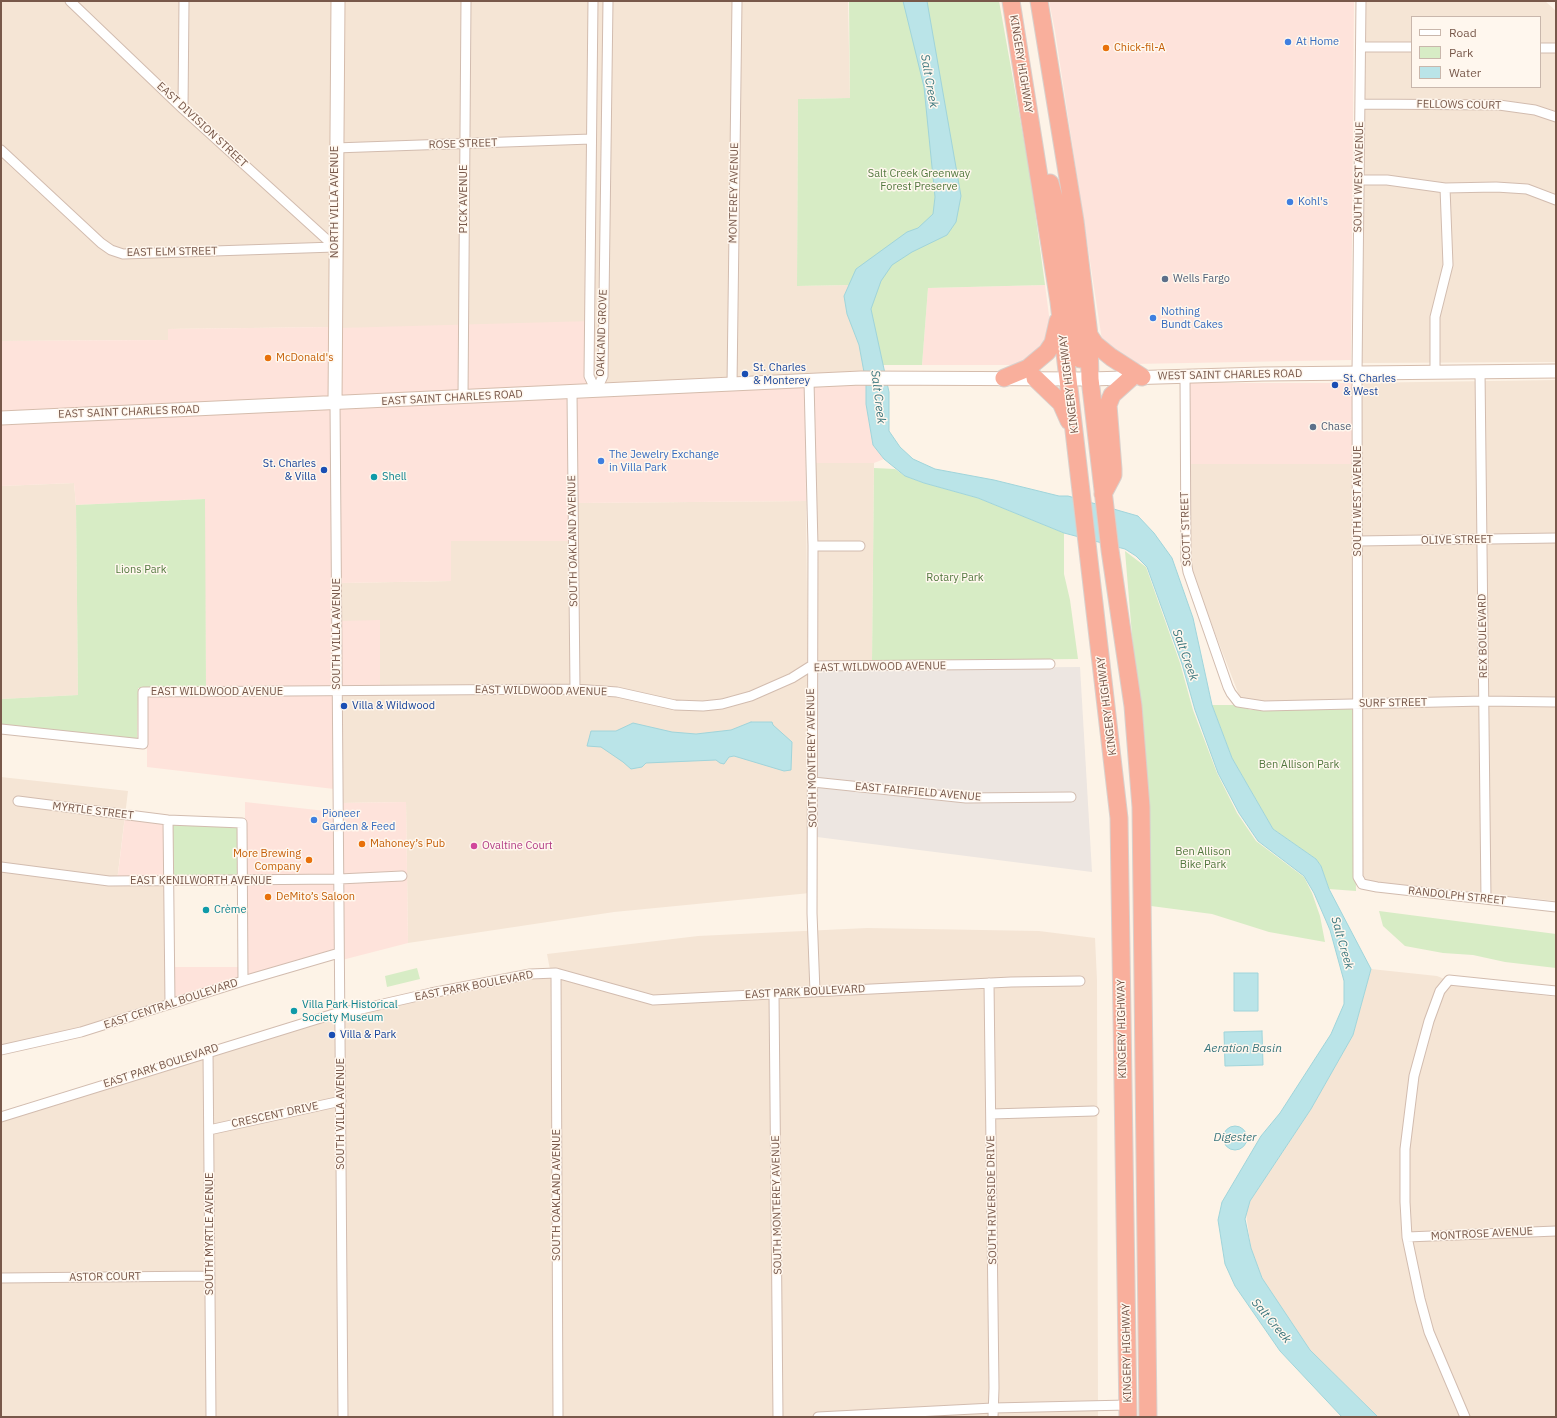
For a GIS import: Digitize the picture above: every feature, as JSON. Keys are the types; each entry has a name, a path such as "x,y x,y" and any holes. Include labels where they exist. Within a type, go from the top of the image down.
{"highway":[{"name":"KINGERY HIGHWAY","path":"1011,1 1060,309 1119,818 1128,1411"},
{"name":"KINGERY HIGHWAY","path":"1039,1 1075,221 1089,335 1090,379 1110,550 1133,706 1141,807 1148,1417"},
{"path":"1034,141 1046,170 1063,231 1080,361 1090,379"},
{"path":"1004,378 1028,368 1047,352 1053,343 1060,309"},
{"path":"1089,335 1095,344 1137,377 1112,395 1108,405 1113,475 1104,499"},
{"path":"1035,378 1061,403 1075,434"}],"main road":[{"name":"NORTH VILLA AVENUE","path":"335,404 335,148 338,1"},
{"name":"WEST SAINT CHARLES ROAD","path":"903,377 1090,379 1185,376 1556,371"},
{"name":"EAST SAINT CHARLES ROAD","path":"1,418 903,377"}],"street":[{"name":"EAST DIVISION STREET","path":"70,1 183,109 335,247"},
{"path":"183,109 184,1"},
{"name":"PICK AVENUE","path":"463,398 466,1"},
{"name":"OAKLAND GROVE","path":"592,1 588,376 596,391"},
{"name":"OAKLAND GROVE","path":"596,391 602,376 608,1"},
{"name":"MONTEREY AVENUE","path":"732,385 737,1"},
{"name":"SOUTH WEST AVENUE","path":"1359,882 1357,374 1361,1"},
{"path":"1361,47 1411,47"},
{"path":"1541,48 1556,48"},
{"name":"FELLOWS COURT","path":"1360,104 1499,105 1535,110 1556,117"},
{"name":"ROSE STREET","path":"335,148 465,145 591,139"},
{"name":"EAST ELM STREET","path":"1,150 101,243 110,250 123,254 335,247"},
{"path":"1359,180 1387,180 1446,188 1496,187 1527,189 1556,200"},
{"path":"1435,373 1435,317 1448,265 1446,188"},
{"name":"REX BOULEVARD","path":"1480,372 1486,899"},
{"name":"SCOTT STREET","path":"1185,376 1186,560 1188,572 1234,697"},
{"name":"SOUTH MONTEREY AVENUE","path":"809,381 813,546 812,913 815,992"},
{"name":"SOUTH OAKLAND AVENUE","path":"572,392 575,689"},
{"name":"SOUTH VILLA AVENUE","path":"335,404 343,1417"},
{"name":"OLIVE STREET","path":"1358,541 1556,538"},
{"path":"813,546 860,546"},
{"name":"EAST WILDWOOD AVENUE","path":"1,729 143,744 143,692 575,689 617,692 675,705 703,706 722,704 751,696 792,678 812,666 1050,664"},
{"name":"SURF STREET","path":"1234,697 1238,702 1255,706 1484,701 1556,702"},
{"name":"EAST FAIRFIELD AVENUE","path":"813,782 966,798 1072,797"},
{"name":"MYRTLE STREET","path":"18,801 168,820 242,823 242,881"},
{"path":"168,820 170,1004"},
{"name":"EAST KENILWORTH AVENUE","path":"1,867 109,882 242,881 402,876"},
{"path":"242,881 243,981"},
{"name":"RANDOLPH STREET","path":"1359,882 1377,887 1556,907"},
{"name":"EAST CENTRAL BOULEVARD","path":"1,1050 81,1032 243,981 339,953"},
{"name":"SOUTH OAKLAND AVENUE","path":"556,973 558,1417"},
{"name":"EAST PARK BOULEVARD","path":"1,1117 208,1051 340,1012 530,974 556,973 653,1000 989,983 1080,981"},
{"path":"1465,1417 1429,1332 1420,1299 1408,1237 1404,1169 1407,1123 1418,1059 1440,991 1449,980 1556,991"},
{"name":"SOUTH RIVERSIDE DRIVE","path":"989,983 993,1413"},
{"name":"SOUTH MONTEREY AVENUE","path":"774,994 778,1417"},
{"name":"SOUTH MYRTLE AVENUE","path":"208,1051 211,1417"},
{"name":"CRESCENT DRIVE","path":"209,1130 341,1101"},
{"path":"991,1114 1094,1111"},
{"name":"MONTROSE AVENUE","path":"1408,1237 1556,1231"},
{"name":"ASTOR COURT","path":"1,1278 210,1276"},
{"path":"818,1417 1128,1411"}],"shaded area":[{"path":"1,1 335,1 333,327 168,329 168,340 1,341"},
{"path":"342,1 848,1 850,98 798,99 797,286 849,285 844,296 847,314 859,345 865,374 592,387 339,328"},
{"path":"1049,1 1354,1 1351,360 1133,364 1102,340 1055,31"},
{"path":"1366,1 1545,1 1556,11 1556,362 1362,363"},
{"path":"1045,285 1051,331 1049,343 1018,365 922,365 928,288"},
{"path":"592,321 592,387 339,400 339,328"},
{"path":"333,327 333,400 1,415 1,341 168,340 168,329"},
{"path":"1556,380 1556,901 1356,880 1263,710 1244,708 1189,566 1189,464 1353,464 1354,383"},
{"path":"866,383 866,404 873,444 884,459 874,463 815,463 814,385"},
{"path":"1189,383 1354,383 1354,464 1189,464"},
{"path":"805,385 806,501 576,503 575,396"},
{"path":"569,395 570,541 451,541 451,581 340,583 339,406"},
{"path":"331,408 334,688 206,688 204,499 76,505 74,483 1,486 1,421"},
{"path":"815,463 874,463 872,661 815,663"},
{"path":"74,483 76,505 78,695 2,699 1,725 1,486"},
{"path":"806,501 810,893 614,912 408,943 406,802 341,803 340,694 572,691 576,503"},
{"path":"451,541 570,541 572,686 380,688 341,621 340,583 451,581"},
{"path":"380,620 380,688 340,688 341,621"},
{"path":"1080,667 1092,872 817,837 815,669"},
{"path":"334,694 334,789 147,767 147,695"},
{"path":"1,777 128,791 117,881 165,881 167,1000 71,1031 1,1046"},
{"path":"245,802 335,812 337,951 245,978"},
{"path":"406,802 408,943 342,960 341,803"},
{"path":"125,817 166,823 165,881 117,882"},
{"path":"867,928 1039,931 1095,938 1097,980 1098,1417 1,1417 1,1120 205,1054 346,1016 502,982 551,975 547,954 698,936"},
{"path":"171,967 241,967 241,978 172,1001"},
{"path":"1371,969 1437,976 1462,986 1556,997 1556,1417 1378,1417 1310,1350 1262,1278 1251,1248 1246,1214 1250,1201 1311,1109 1353,1035"}],"green space":[{"name":"Salt Creek Greenway Forest Preserve","path":"849,1 999,1 1030,174 1045,285 928,288 922,365 863,365 859,345 847,314 844,296 849,285 797,286 798,99 850,98"},
{"name":"Rotary Park","path":"874,468 895,469 905,476 924,483 978,498 1064,533 1064,574 1070,600 1078,659 872,661"},
{"name":"Lions Park","path":"205,499 206,688 138,688 137,740 2,726 2,699 78,695 76,505"},
{"name":"Ben Allison Bike Park","path":"1125,551 1146,567 1180,663 1193,710 1217,773 1237,813 1256,841 1304,877 1312,893 1320,916 1325,942 1269,932 1212,914 1151,906 1148,827"},
{"name":"Ben Allison Park","path":"1212,705 1236,705 1251,710 1346,708 1353,710 1356,891 1329,889 1321,866 1316,859 1273,829 1232,758"},
{"path":"171,824 240,825 239,878 171,879"},
{"path":"1379,911 1556,934 1556,968 1505,962 1473,955 1443,953 1405,946 1383,926"},
{"path":"417,968 420,979 387,987 385,976"}],"water":[{"name":"Salt Creek","path":"903,1 927,1 961,196 956,222 947,235 912,252 892,265 881,281 871,309 889,392 889,431 900,447 913,459 935,469 994,480 1059,496 1068,496 1138,516 1154,533 1172,558 1193,618 1212,705 1232,758 1273,829 1316,859 1321,866 1329,889 1371,969 1353,1035 1311,1109 1250,1201 1245,1219 1251,1248 1262,1278 1310,1350 1378,1417 1342,1417 1280,1351 1235,1286 1225,1264 1218,1220 1222,1202 1261,1136 1280,1113 1331,1034 1344,1004 1344,981 1330,930 1314,893 1304,876 1258,841 1239,813 1218,773 1195,710 1182,664 1147,567 1136,556 1125,549 1064,533 978,498 924,483 905,476 884,459 873,445 866,404 866,383 859,345 847,314 844,296 856,269 907,232 918,228 933,214 935,197 924,87"},
{"path":"751,722 772,722 773,725 792,742 791,770 784,771 734,756 729,757 724,764 716,760 646,763 642,767 631,769 601,747 587,746 591,731 616,731 633,723 672,732 696,734 731,730"},
{"name":"Aeration Basin","path":"1234,973 1258,973 1258,1011 1234,1011"},
{"name":"Aeration Basin","path":"1262,1031 1263,1065 1225,1066 1224,1032"},
{"name":"Digester","path":"1235,1126 1244,1129 1247,1138 1244,1147 1235,1150 1226,1147 1223,1138 1226,1129"}],"place":[{"name":"At Home","path":"1288,42"},
{"name":"Chick-fil-A","path":"1106,48"},
{"name":"Kohl's","path":"1290,202"},
{"name":"Wells Fargo","path":"1165,279"},
{"name":"Nothing Bundt Cakes","path":"1153,318"},
{"name":"McDonald's","path":"268,358"},
{"name":"St. Charles & Monterey","path":"745,374"},
{"name":"St. Charles & West","path":"1335,385"},
{"name":"Chase","path":"1313,427"},
{"name":"The Jewelry Exchange in Villa Park","path":"601,461"},
{"name":"St. Charles & Villa","path":"324,470"},
{"name":"Shell","path":"374,477"},
{"name":"Villa & Wildwood","path":"344,706"},
{"name":"Pioneer Garden & Feed","path":"314,820"},
{"name":"Mahoney’s Pub","path":"362,844"},
{"name":"Ovaltine Court","path":"474,846"},
{"name":"More Brewing Company","path":"309,860"},
{"name":"DeMito’s Saloon","path":"268,897"},
{"name":"Crème","path":"206,910"},
{"name":"Villa Park Historical Society Museum","path":"294,1011"},
{"name":"Villa & Park","path":"332,1035"}]}
